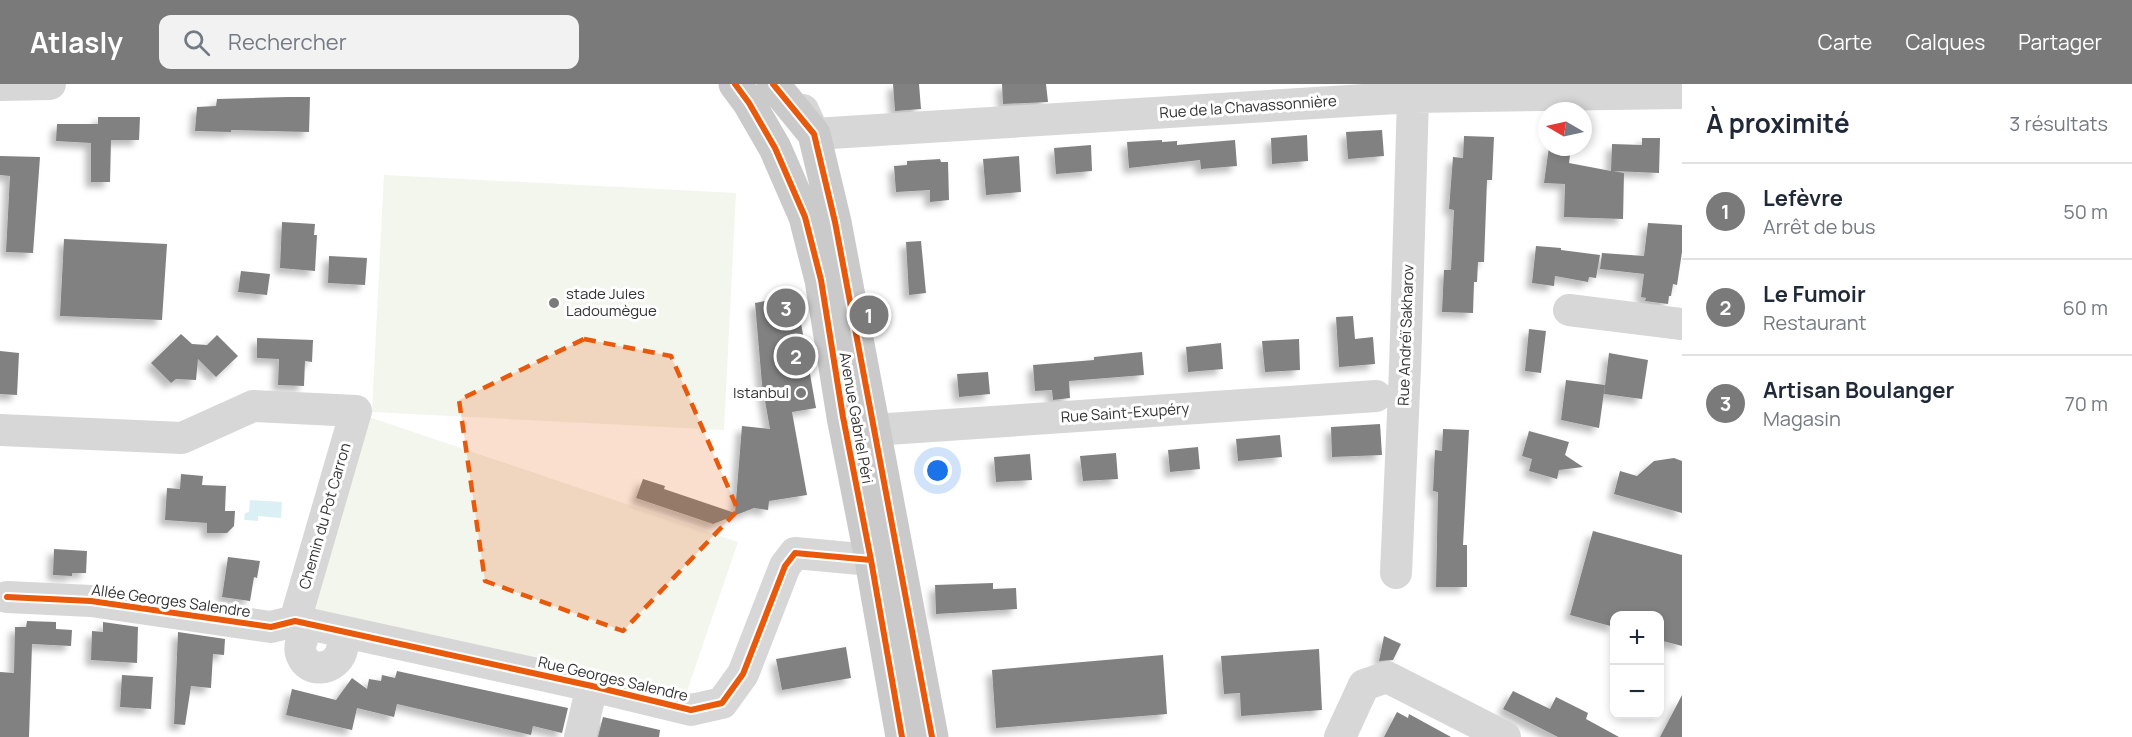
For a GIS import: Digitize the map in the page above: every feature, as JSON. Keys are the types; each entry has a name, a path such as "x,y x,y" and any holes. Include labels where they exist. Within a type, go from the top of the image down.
{"main road":[{"name":"Avenue Gabriel Péri","path":"735,84 776,148 805,217 820,280 902,737"},
{"name":"Avenue Gabriel Péri","path":"773,84 814,134 835,222 932,737"}],"street":[{"path":"0,86 50,84"},
{"path":"791,84 814,134"},
{"name":"Rue de la Chavassonnière","path":"814,134 1413,97 1463,91 1682,93"},
{"name":"Rue Andréï Sakharov","path":"1396,573 1413,97"},
{"path":"1569,310 1682,324"},
{"name":"Rue Saint-Exupéry","path":"873,430 1376,396"},
{"name":"Chemin du Pot Carron","path":"0,430 182,438 253,406 356,411 302,623"},
{"name":"Rue Georges Salendre","path":"302,623 592,686 691,710 722,703 743,674 785,566 795,553 871,560"},
{"name":"Allée Georges Salendre","path":"8,597 91,601 271,627 302,623"},
{"path":"302,623 301,656 315,668 323,668 332,664 340,655 346,632"},
{"path":"1340,737 1364,685 1387,677 1505,737"},
{"path":"580,737 592,686"}],"highlighted area":[{"path":"584,339 671,356 738,510 623,631 485,581 459,400"}],"shaded area":[{"name":"stade Jules Ladoumègue","path":"384,175 736,193 724,430 372,412"},
{"path":"369,417 738,542 687,691 315,610"},
{"path":"250,500 282,502 281,518 258,516 258,521 244,520 245,513 249,512"}],"building":[{"path":"893,84 919,84 921,109 895,111"},
{"path":"1002,84 1046,84 1048,102 1003,104"},
{"path":"310,97 309,132 195,131 197,107 216,106 217,99"},
{"path":"98,117 140,117 139,140 111,140 110,182 91,182 91,143 56,141 57,124 98,124"},
{"path":"1382,130 1384,156 1348,159 1346,132"},
{"path":"1307,135 1308,161 1272,164 1271,138"},
{"path":"1464,136 1494,137 1492,180 1487,180 1484,262 1478,262 1477,282 1474,282 1473,313 1442,312 1444,270 1451,270 1454,210 1449,209 1453,157 1463,158"},
{"path":"1642,138 1660,138 1659,173 1613,171 1624,173 1623,219 1564,217 1565,184 1544,183 1548,156 1570,156 1569,163 1611,171 1612,144 1642,145"},
{"path":"1162,140 1162,142 1177,141 1177,145 1235,140 1237,166 1201,169 1200,160 1129,168 1127,142"},
{"path":"1091,145 1092,171 1056,174 1054,148"},
{"path":"0,156 40,157 33,253 6,252 10,176 0,175"},
{"path":"1019,156 1021,192 986,195 983,159"},
{"path":"940,159 941,162 948,162 949,200 930,202 930,190 896,192 894,166 907,165 907,161"},
{"path":"282,222 315,224 314,235 317,235 315,271 280,268"},
{"path":"1648,223 1682,225 1682,252 1677,285 1673,284 1668,304 1645,301 1646,298 1641,297 1644,274 1600,269 1602,253 1644,256"},
{"path":"64,239 167,244 162,320 60,316"},
{"path":"921,241 926,293 909,295 906,242"},
{"path":"1536,246 1600,255 1596,278 1589,277 1588,282 1555,276 1554,286 1532,283"},
{"path":"329,256 367,258 365,285 328,283"},
{"path":"241,271 270,274 267,295 238,292"},
{"path":"796,295 816,408 792,412 807,495 769,501 768,510 754,508 713,524 636,498 643,479 665,486 664,489 735,513 742,426 770,429 762,384 755,303"},
{"path":"1353,316 1355,339 1373,337 1375,364 1339,367 1336,317"},
{"path":"1529,329 1546,331 1541,373 1525,371"},
{"path":"181,334 192,344 207,345 217,335 238,356 216,377 198,359 196,380 176,379 171,383 151,363"},
{"path":"257,338 313,340 312,362 305,361 304,386 278,385 279,359 257,358"},
{"path":"1299,339 1300,370 1265,372 1262,341"},
{"path":"1221,343 1223,369 1188,372 1186,347"},
{"path":"0,351 19,353 17,395 0,394"},
{"path":"1142,352 1144,375 1069,381 1070,398 1053,400 1052,390 1035,391 1033,365 1094,360 1094,357"},
{"path":"1609,353 1648,360 1642,399 1604,394"},
{"path":"988,372 990,394 959,397 957,374"},
{"path":"1566,380 1605,385 1599,428 1561,420"},
{"path":"1380,424 1382,455 1332,457 1331,427"},
{"path":"1443,429 1469,430 1463,545 1467,545 1467,587 1436,587 1438,492 1433,491 1435,450 1442,451"},
{"path":"1529,431 1569,442 1565,455 1583,467 1559,470 1557,479 1529,471 1532,459 1522,456"},
{"path":"1280,435 1282,457 1238,461 1236,439"},
{"path":"1198,447 1200,469 1170,472 1168,450"},
{"path":"1116,453 1118,479 1083,481 1080,456"},
{"path":"1030,454 1032,480 996,482 994,457"},
{"path":"1674,458 1682,461 1682,513 1614,494 1620,471 1637,476 1654,461"},
{"path":"181,474 203,476 202,485 226,486 225,511 235,511 234,526 227,533 207,533 207,523 165,520 167,488 180,489"},
{"path":"1593,531 1682,555 1682,646 1664,641 1664,611 1610,611 1610,626 1570,615"},
{"path":"54,549 87,551 86,573 72,573 72,576 53,575"},
{"path":"228,557 260,561 257,578 254,577 250,601 222,597"},
{"path":"993,583 993,589 1016,588 1017,609 936,614 935,585"},
{"path":"27,621 56,622 56,629 72,630 71,646 32,644 29,737 0,737 0,672 14,673 15,627 26,627"},
{"path":"103,622 138,627 137,663 91,660 92,631 103,632"},
{"path":"178,632 225,639 224,655 213,654 211,688 191,686 185,725 174,724"},
{"path":"1384,636 1401,644 1393,660 1379,661"},
{"path":"846,647 851,678 782,690 776,659"},
{"path":"1319,649 1322,710 1241,716 1240,693 1224,694 1221,656"},
{"path":"1163,655 1167,714 996,728 992,670"},
{"path":"397,671 568,708 562,733 533,726 531,735 397,704 394,717 357,708 352,730 286,715 292,689 336,700 352,678 367,689 369,679 381,681 382,675 395,678"},
{"path":"122,675 153,677 151,709 120,707"},
{"path":"1513,691 1550,709 1556,697 1588,713 1586,719 1619,737 1558,737 1503,709"},
{"path":"1682,695 1682,737 1660,737"},
{"path":"1397,712 1408,718 1409,714 1451,737 1384,737"},
{"path":"603,717 660,730 659,737 598,737"}],"cycle path":[{"path":"735,84 749,103 775,148 805,217 821,280 843,417 902,737"},
{"path":"773,84 814,134 835,222 932,737"},
{"path":"7,597 91,601 271,627 295,621 691,710 722,703 743,674 785,566 795,553 871,560"}],"place":[{"name":"stade Jules Ladoumègue","path":"554,303"},
{"name":"Artisan Boulanger","path":"786,308"},
{"name":"Lefèvre","path":"869,315"},
{"name":"Le Fumoir","path":"796,356"},
{"name":"Istanbul","path":"801,393"}]}
